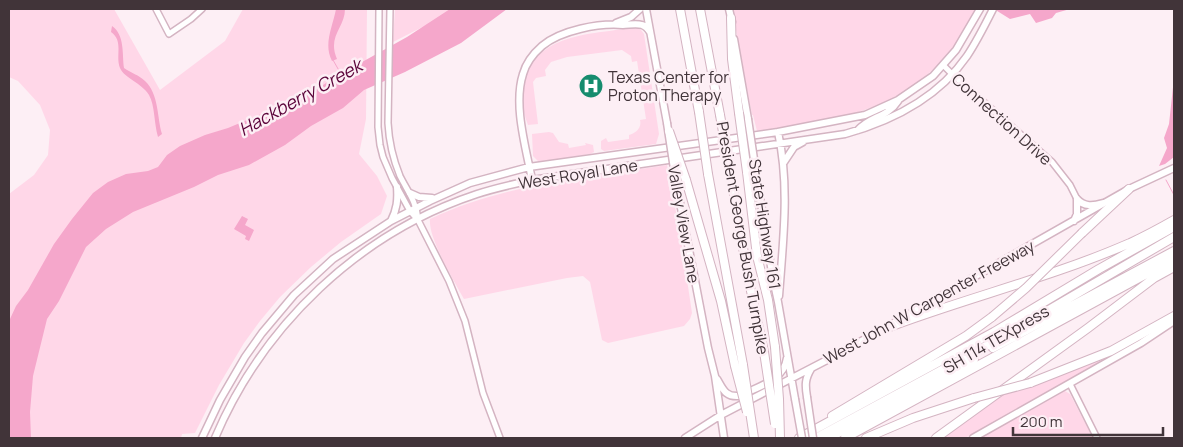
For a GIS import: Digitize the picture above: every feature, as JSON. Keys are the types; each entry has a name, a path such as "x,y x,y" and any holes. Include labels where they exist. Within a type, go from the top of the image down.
{"highway":[{"name":"President George Bush Turnpike","path":"680,9 699,112 739,365 754,434"},
{"name":"President George Bush Turnpike","path":"700,9 779,438"},
{"path":"731,18 732,59 757,256 768,300 775,347 779,399 779,438"},
{"path":"668,127 686,180 739,365"},
{"path":"824,425 834,414 966,336 992,317 1026,288 1082,232 1129,190"},
{"path":"884,329 932,310 969,300 1086,261 1131,243 1174,220"},
{"path":"800,438 994,332 1174,227"},
{"name":"SH 114 TEXpress","path":"815,438 999,339 1174,237"},
{"name":"SH 114 TEXpress","path":"829,438 1174,251"},
{"path":"845,438 1174,259"},
{"path":"936,438 1154,278 1174,267"},
{"path":"866,438 913,418 974,398 1030,383 1111,351 1174,316"}],"main road":[{"path":"532,180 518,101 519,85 531,58 542,45 557,37 570,32 616,23 630,17 640,9"},
{"name":"Valley View Lane","path":"646,9 668,127 676,182 706,340 715,376 723,436"},
{"name":"State Highway 161","path":"729,9 769,260 788,354 800,438"},
{"name":"West Royal Lane","path":"215,438 240,387 268,345 296,312 326,283 371,247 418,220 477,194 532,180 781,144 858,130 902,113 936,90 966,58 993,9"},
{"name":"West Royal Lane","path":"202,438 228,385 259,337 294,295 333,259 391,221 470,183 530,167 778,132 865,115 898,100 933,76 956,50 979,10"},
{"path":"616,23 641,24 650,32"},
{"path":"858,130 864,123 892,110 898,100"},
{"path":"778,132 784,162 786,206 778,302"},
{"path":"784,162 794,147 806,140"},
{"name":"West John W Carpenter Freeway","path":"685,438 721,415 884,329 1129,190 1174,168"},
{"path":"391,221 398,199 397,187"},
{"path":"410,193 419,197 439,197"},
{"path":"1077,199 1089,206 1111,200"},
{"path":"1074,221 1077,214 1077,199"},
{"path":"973,438 1141,343 1174,321"},
{"path":"259,337 268,345"},
{"path":"715,376 725,393 738,396 777,377 785,368 788,354"},
{"path":"812,368 806,377 805,384 815,438"}],"street":[{"path":"156,9 169,34 202,9"},
{"path":"379,9 378,127 382,157 410,211 418,220 449,281 465,322 483,393 500,438"},
{"path":"390,9 389,141 400,175 417,208 418,220"},
{"name":"Connection Drive","path":"943,65 1052,162 1070,185 1077,199"},
{"path":"1070,384 1097,438"}],"shaded area":[{"path":"9,9 114,9 160,90 225,41 243,9 367,9 366,119 359,154 377,176 387,196 381,214 341,242 311,267 280,297 244,343 219,385 195,433 182,434 181,438 9,438 9,194 34,175 48,155 50,130 40,105 18,81 9,77"},
{"path":"336,9 345,9 334,44 337,59 332,61 328,48"},
{"path":"395,9 458,9 393,42"},
{"path":"450,9 507,9 461,43 405,72 364,90 343,108 311,126 285,145 249,165 218,175 133,212 106,229 86,247 59,301 47,319 33,376 30,412 31,438 9,438 10,319 54,244 93,193 108,182 126,174 148,171 158,167 167,155 180,146 271,110 295,103 337,76 407,37"},
{"path":"732,9 975,10 949,53 924,77 903,92 881,104 833,119 757,131 752,115"},
{"path":"994,9 1070,9 1056,13 1052,18 1036,23 1030,14 1010,19"},
{"path":"112,26 119,34 121,40 124,68 143,79 153,92 162,134 158,137 149,95 142,87 125,75 120,68 118,44 111,32"},
{"path":"635,27 644,34 659,134 656,144 604,151 601,149 601,141 606,138 608,142 629,139 629,135 639,128 640,120 646,119 637,61 632,62 631,56 622,50 567,57 551,62 545,70 546,76 536,78 533,82 538,124 528,125 523,108 525,79 532,63 543,52 571,38"},
{"path":"1174,78 1174,157 1159,166 1167,148 1164,138 1169,124"},
{"path":"553,133 559,142 568,144 569,148 586,145 585,143 593,145 594,152 539,162 533,156 532,134"},
{"path":"667,165 692,313 684,326 608,343 602,340 590,282 583,276 464,299 442,259 430,227 430,219 487,197 547,183"},
{"path":"242,216 248,219 245,225 254,230 249,241 245,239 246,236 234,229"},
{"path":"1153,332 965,438 943,438 999,396 1093,363"},
{"path":"1062,391 1070,394 1093,438 977,438"}],"waterway":[{"name":"Hackberry Creek","path":"333,60 341,74"},
{"path":"1166,180 1174,195"}],"place":[{"name":"Texas Center for Proton Therapy","path":"591,86"}]}
